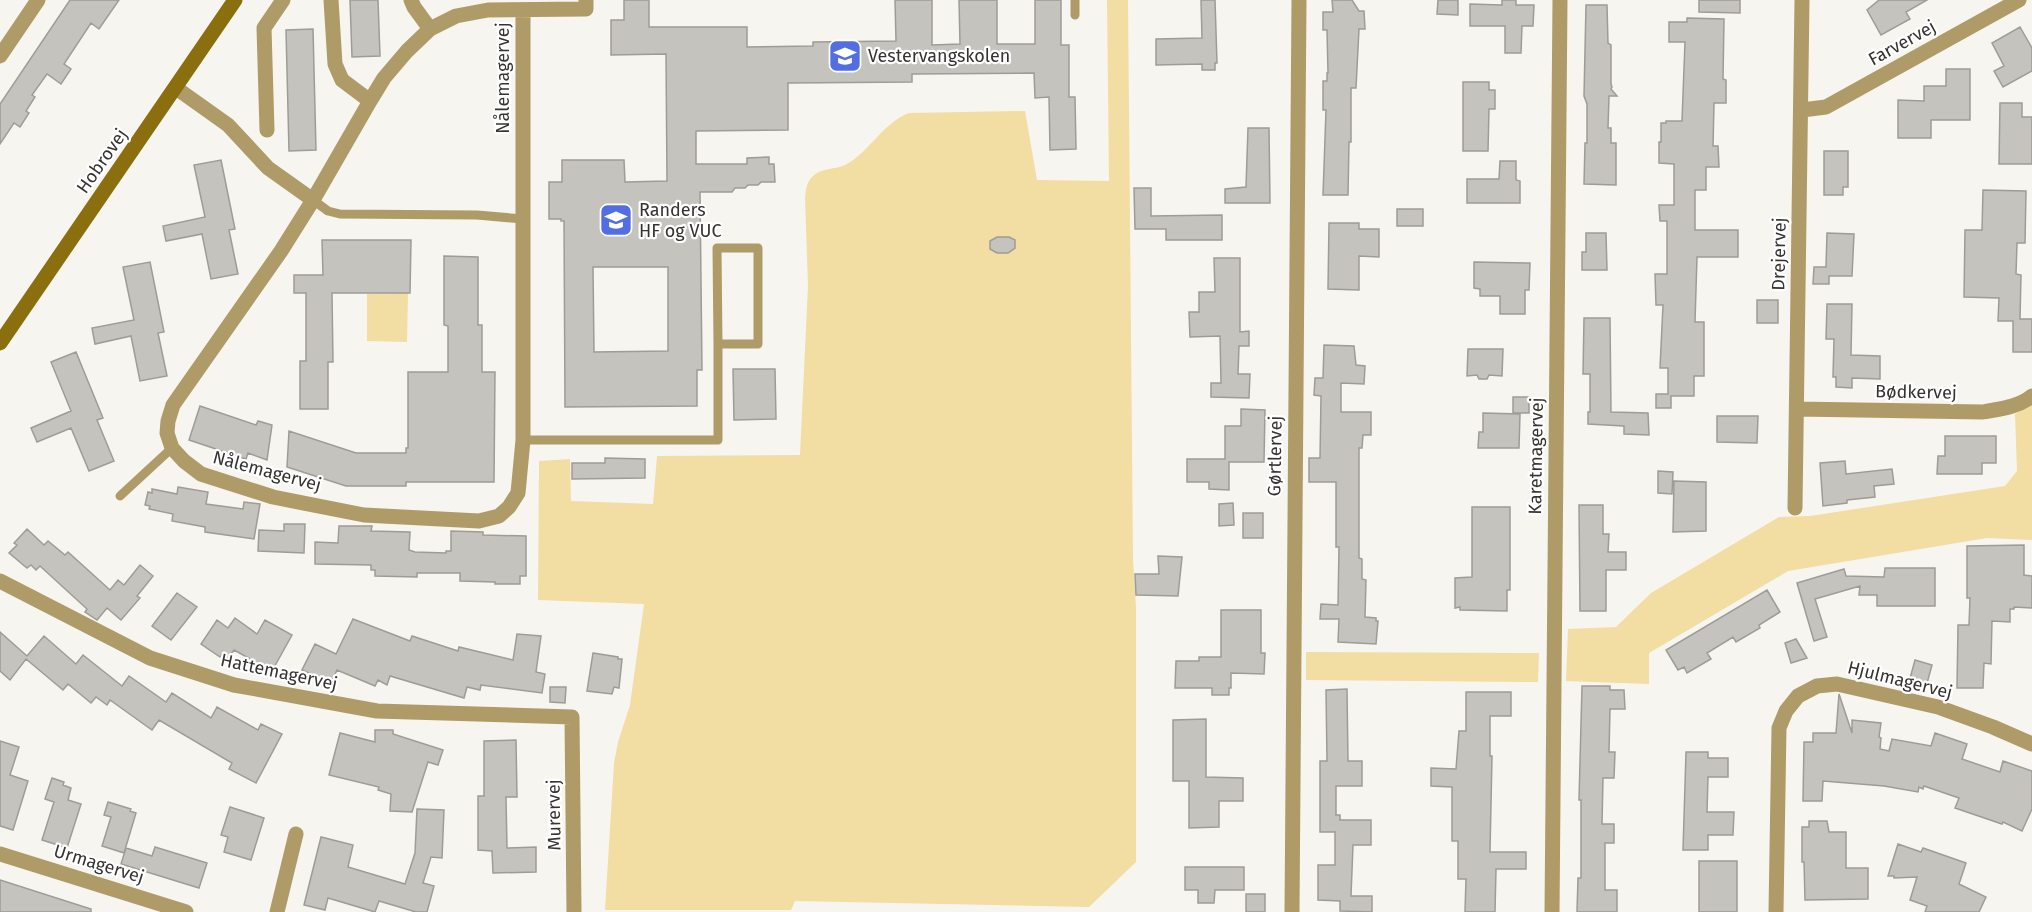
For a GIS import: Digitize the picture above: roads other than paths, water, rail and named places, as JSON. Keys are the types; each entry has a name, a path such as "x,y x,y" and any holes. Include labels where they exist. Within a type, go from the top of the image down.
{"main road":[{"name":"Hobrovej","path":"0,343 235,0"}],"street":[{"path":"0,56 38,0"},
{"path":"267,130 264,28 283,0"},
{"path":"331,0 335,64 342,80 370,101"},
{"path":"411,0 430,29"},
{"name":"Nålemagervej","path":"523,10 524,440 518,493 509,507 500,516 479,521 364,515 273,497 201,474 184,462 172,448 167,433 173,405 281,251 384,78 407,51 430,29 456,16 488,5 523,10 586,9 585,0"},
{"name":"Gørtlervej","path":"1293,912 1299,0"},
{"name":"Karetmagervej","path":"1552,912 1560,0"},
{"name":"Drejervej","path":"1795,508 1802,0"},
{"name":"Farvervej","path":"1802,110 1826,108 2019,0"},
{"path":"176,88 228,125 268,168 313,200"},
{"name":"Bødkervej","path":"1797,409 1983,412 2008,407 2032,396"},
{"name":"Hattemagervej","path":"0,581 150,658 234,685 377,711 572,717"},
{"name":"Hjulmagervej","path":"1776,912 1779,728 1786,711 1798,696 1817,686 1837,684 1938,707 2032,744"},
{"name":"Murervej","path":"572,717 574,912"},
{"path":"278,912 296,834"},
{"name":"Urmagervej","path":"0,854 186,912"}],"lane":[{"path":"1075,0 1075,15"},
{"path":"313,200 328,211 340,214 477,215 523,219"},
{"path":"524,440 718,440 717,248 758,248 758,344 718,344"},
{"path":"120,496 172,448"}],"place":[{"name":"Vestervangskolen","path":"845,56"},
{"name":"Randers HF og VUC","path":"616,220"}]}
